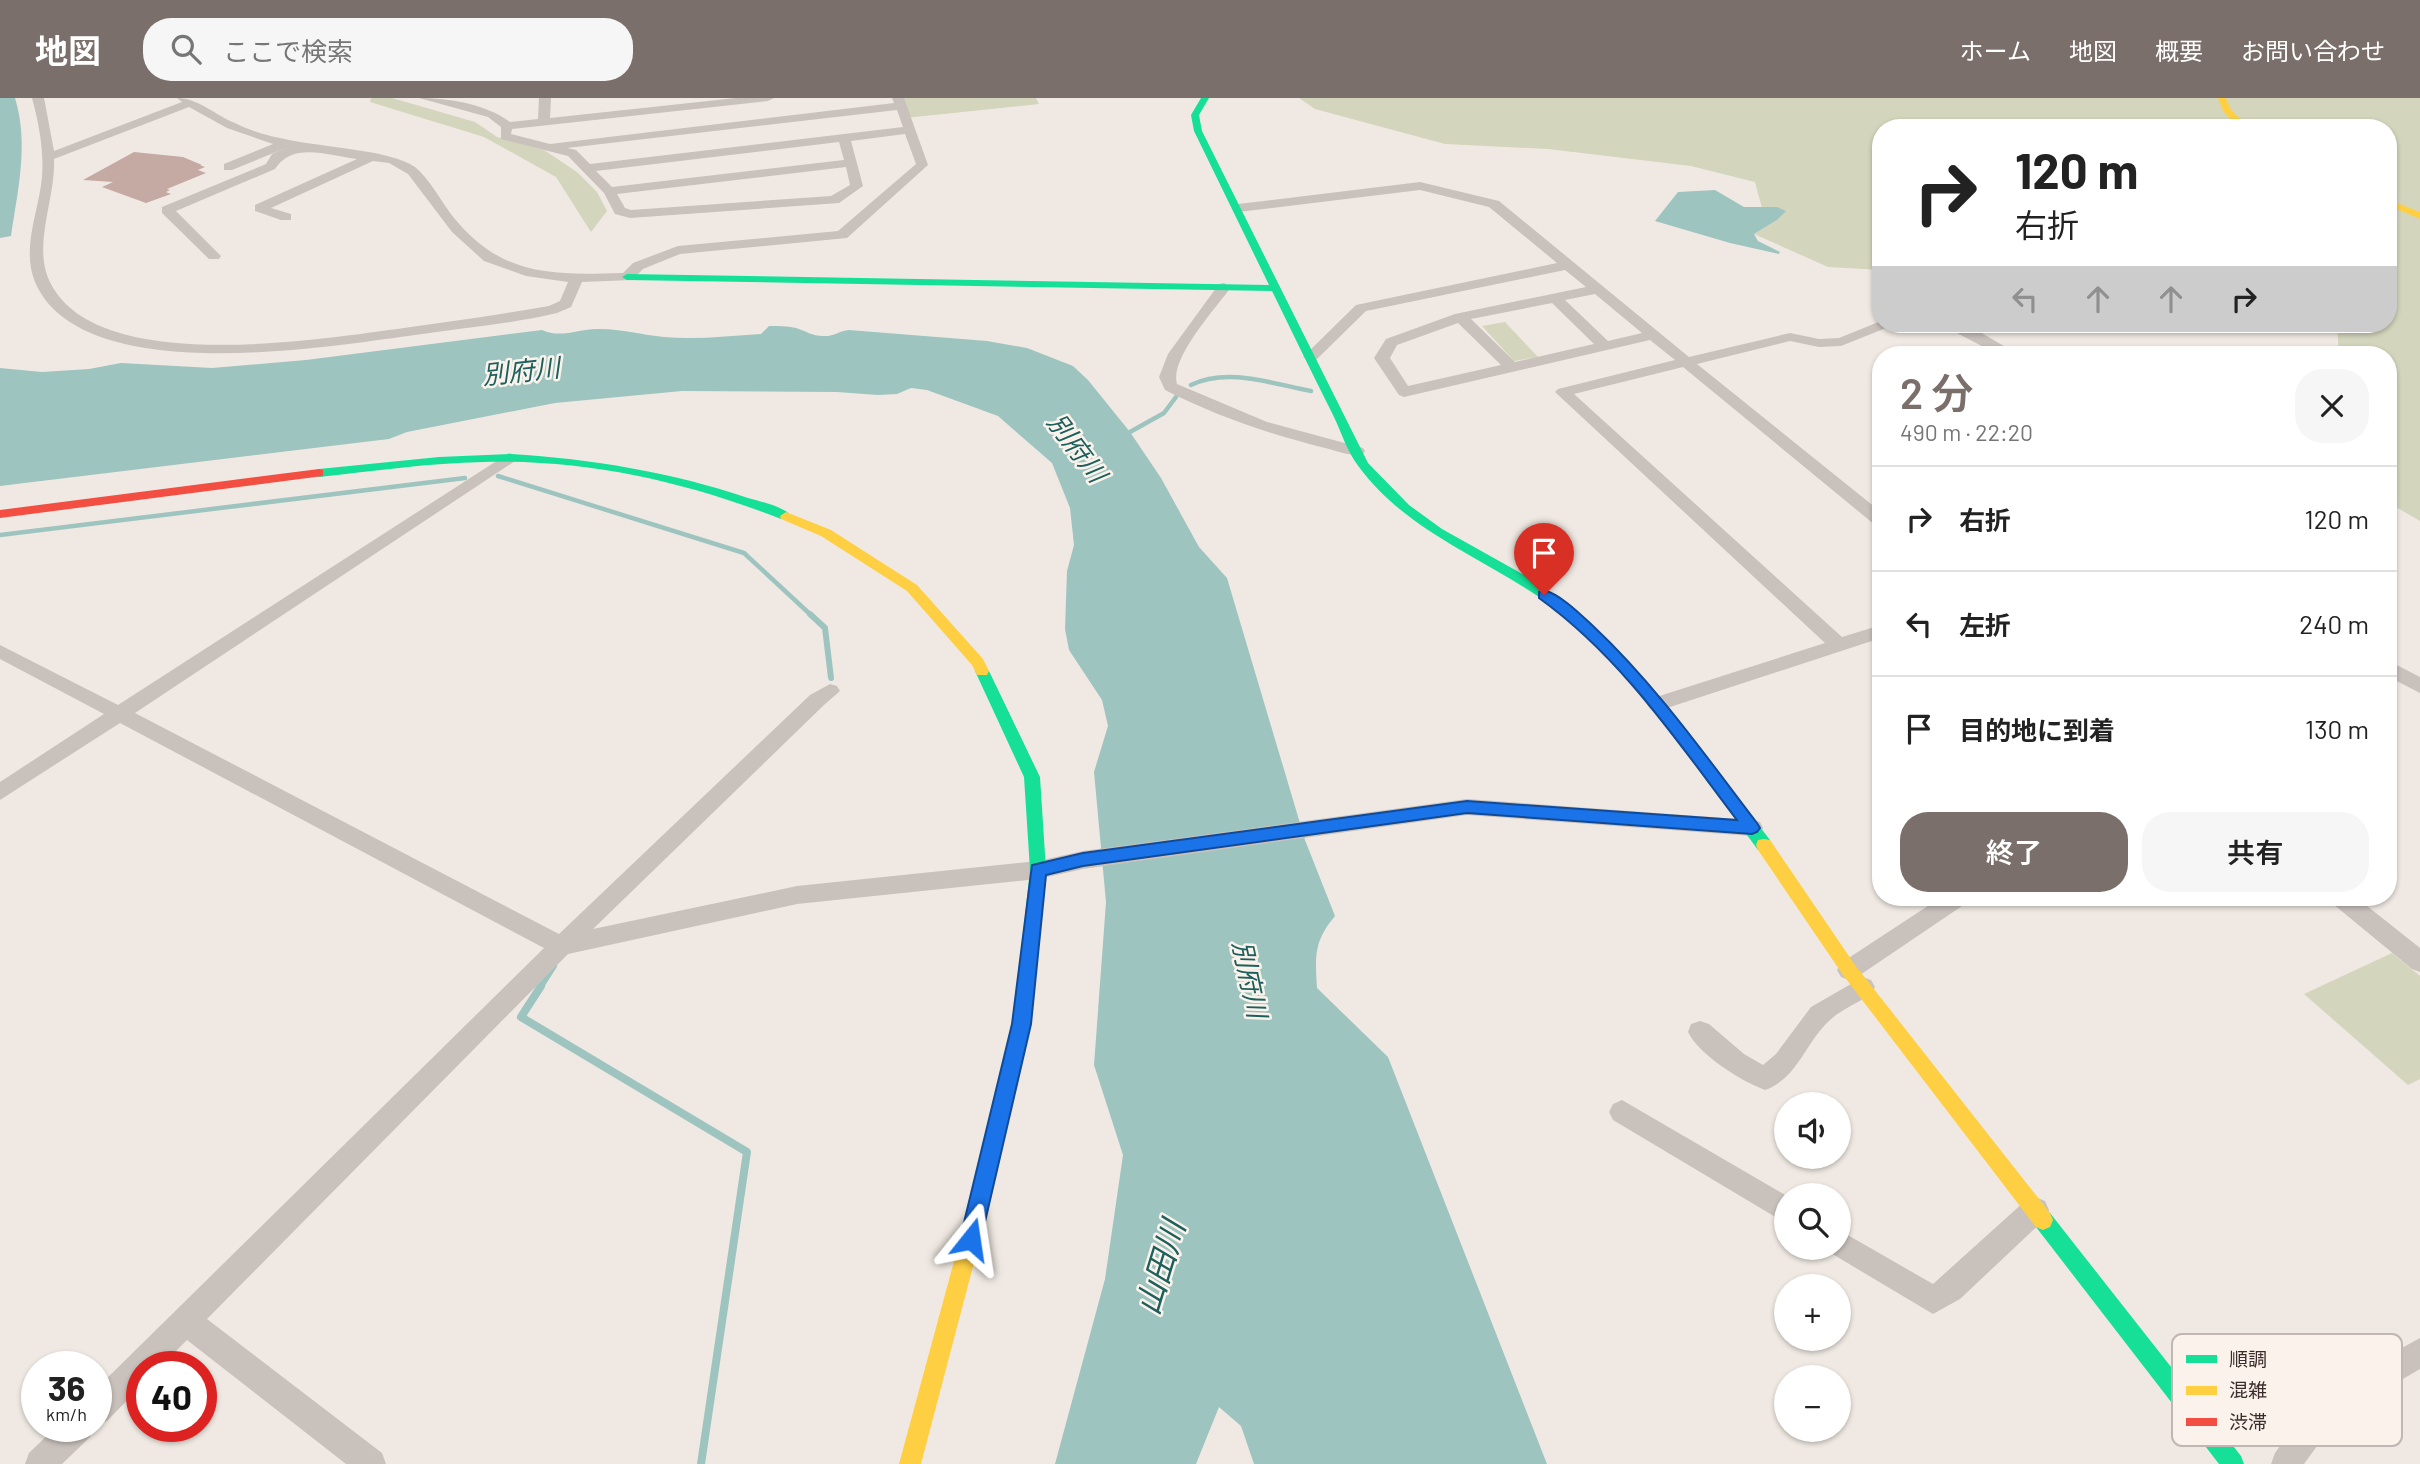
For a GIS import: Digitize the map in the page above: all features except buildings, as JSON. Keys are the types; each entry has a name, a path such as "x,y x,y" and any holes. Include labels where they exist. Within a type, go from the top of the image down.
{"street":[{"path":"38,98 49,139 47,186 38,231 38,264 42,283 54,303 71,318 107,332 164,346 206,349 307,344 552,310 566,304 576,279"},
{"path":"425,98 492,114 507,126 768,98"},
{"path":"544,122 545,98"},
{"path":"605,116 606,98"},
{"path":"1205,98 1195,115 1198,131 1363,464 1415,516 1437,532 1528,583 1575,617 1615,655 1657,704 1752,828 1856,979 2172,1386"},
{"path":"2222,98 2226,108 2236,119"},
{"path":"48,157 186,100 224,124 264,138 292,145 392,160 412,171 473,246 487,256 518,269 576,279 627,277 1276,288"},
{"path":"543,147 706,130 900,102 922,165 842,236 678,250 638,266 627,277"},
{"path":"704,106 710,154"},
{"path":"507,126 505,136 572,153 609,191 620,211 630,215 834,200 857,186 844,138"},
{"path":"589,168 909,130"},
{"path":"243,146 264,138"},
{"path":"228,167 292,145"},
{"path":"214,256 167,209 271,166 276,158 292,145"},
{"path":"286,217 260,208 372,157"},
{"path":"609,191 851,163"},
{"path":"1238,208 1420,187 1494,204 1872,514"},
{"path":"2397,206 2420,216"},
{"path":"1311,357 1361,308 1568,265"},
{"path":"1224,287 1175,354 1167,377 1170,387 1208,407 1318,442 1357,451"},
{"path":"1598,289 1460,317 1391,342 1382,358 1404,392 1651,335"},
{"path":"1454,290 1476,314"},
{"path":"1556,299 1603,344"},
{"path":"1460,317 1511,367"},
{"path":"1838,644 1563,392 1790,337 1819,343 1840,342 1872,329"},
{"path":"1970,333 1995,346"},
{"path":"0,514 138,497 215,484 429,463 509,458 602,465 698,484 826,533 912,588 978,663 1032,777 1038,870 1022,1024 991,1162 910,1464"},
{"path":"0,792 509,458"},
{"path":"1657,704 1872,634"},
{"path":"0,651 121,712 561,946 797,895 1038,870 1083,860 1467,807 1752,828"},
{"path":"2397,673 2420,686"},
{"path":"112,1395 561,946 817,700 830,691"},
{"path":"1700,1032 1735,1062 1765,1079 1785,1062 1820,1014 1856,979 1948,906"},
{"path":"2351,906 2420,962"},
{"path":"1622,1112 1774,1204"},
{"path":"1851,1250 1933,1300 1950,1289 2035,1210"},
{"path":"187,1322 371,1464"},
{"path":"2402,1363 2420,1353"},
{"path":"40,1464 63,1442"},
{"path":"2219,1446 2233,1464"},
{"path":"2286,1464 2299,1446"}],"green space":[{"path":"371,98 392,98 475,122 497,137 544,150 577,172 597,192 607,211 591,232 556,177 484,137 370,102"},
{"path":"898,98 1036,98 1039,104 905,118"},
{"path":"1299,98 2420,98 2420,521 2397,508 2397,346 2338,346 2338,333 2397,333 2397,119 1872,119 1872,269 1828,267 1754,234 1777,220 1777,207 1762,208 1755,182 1691,166 1548,149 1445,144 1315,109"},
{"path":"1505,322 1538,357 1514,361 1482,326"},
{"path":"2392,953 2420,976 2420,1079 2408,1085 2304,994"}],"water":[{"path":"0,98 15,98 22,149 11,236 0,238"},
{"path":"1715,190 1744,207 1777,207 1786,211 1754,234 1758,241 1780,252 1779,254 1655,221 1678,192"},
{"path":"769,326 793,327 819,336 830,336 849,330 987,341 1027,348 1073,366 1088,380 1130,432 1161,478 1199,547 1227,578 1305,840 1335,916 1323,933 1317,949 1317,988 1388,1057 1547,1464 1254,1464 1241,1426 1219,1407 1196,1464 1055,1464 1105,1279 1123,1155 1094,1065 1106,902 1094,772 1108,726 1102,700 1069,650 1065,629 1067,571 1074,545 1070,508 1052,463 998,416 927,390 911,388 897,394 878,395 837,392 682,391 555,403 407,432 389,439 0,486 0,368 42,372 89,369 121,363 212,368 306,360 542,330 557,334 608,329 664,337 700,338 761,334"}],"waterway":[{"path":"1191,385 1220,377 1235,377 1311,391"},
{"path":"1130,432 1164,413 1176,397"},
{"path":"498,476 744,553 812,616"},
{"path":"0,535 465,478"},
{"path":"810,614 825,628 831,678"},
{"path":"540,988 554,966"},
{"path":"541,986 521,1017 747,1152 701,1464"}],"traffic: fast":[{"path":"1205,98 1195,115 1198,131 1363,464 1404,508 1437,532 1528,583 1575,617 1615,655 1657,704 1764,845"},
{"path":"627,277 1276,288"},
{"path":"319,473 463,459 511,458 582,463 685,483 753,503 786,516"},
{"path":"976,1217 1022,1024 1038,870 1032,777 982,671"},
{"path":"2043,1220 2172,1386"},
{"path":"2219,1446 2233,1464"}],"traffic: slow":[{"path":"2222,98 2226,109 2235,119"},
{"path":"2397,206 2420,216"},
{"path":"786,516 826,533 912,588 982,671"},
{"path":"1764,845 1849,970 2043,1220"},
{"path":"910,1464 976,1217"}],"traffic: jam":[{"path":"0,514 319,473"}],"route":[{"path":"971,1239 1022,1024 1031,915 1038,870 1083,860 1467,807 1752,828 1657,704 1615,655 1575,617 1544,595"}],"water label":[{"name":"別府川","path":"521,370"},
{"name":"別府川","path":"1078,447"},
{"name":"別府川","path":"1251,979"},
{"name":"山田川","path":"1159,1267"}]}
